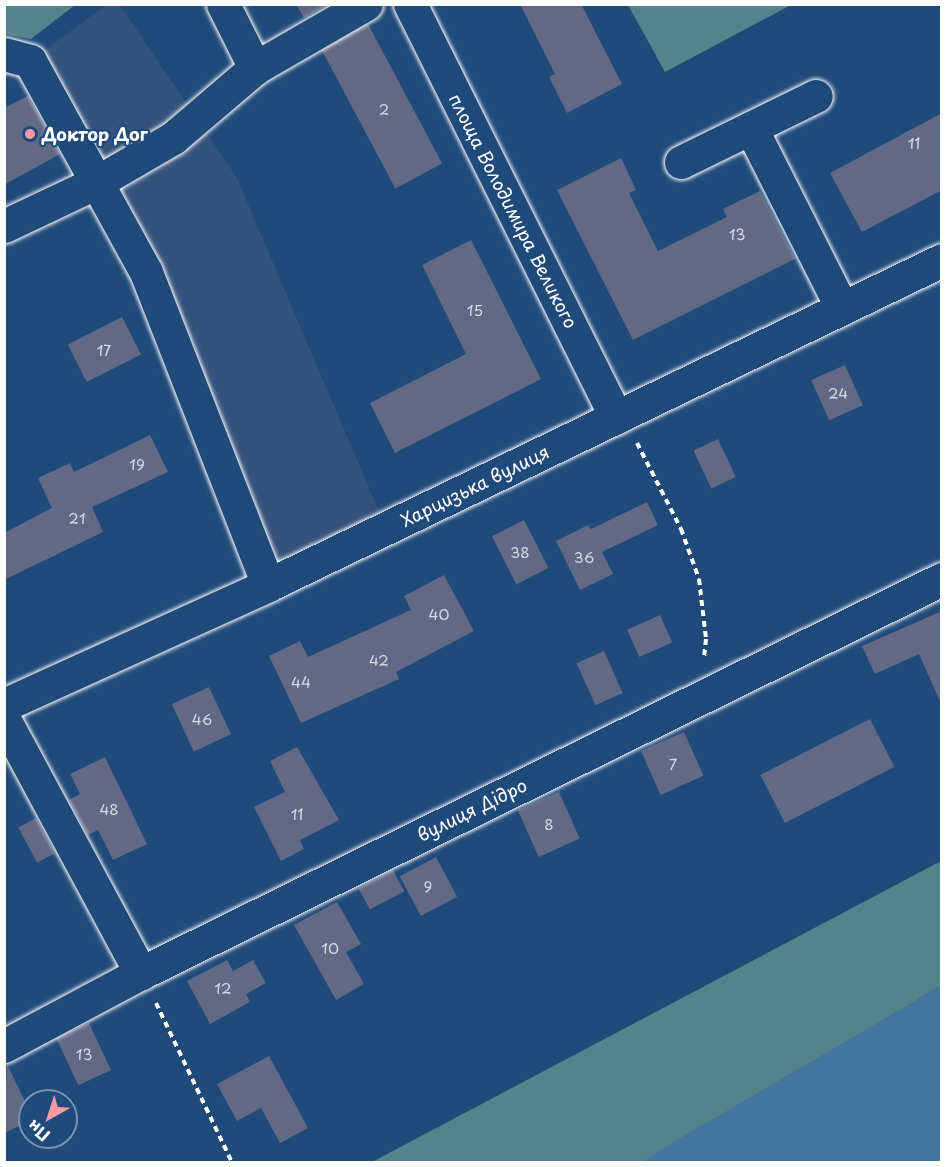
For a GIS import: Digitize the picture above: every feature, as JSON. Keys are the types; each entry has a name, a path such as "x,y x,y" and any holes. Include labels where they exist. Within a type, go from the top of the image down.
{"street":[{"path":"223,4 255,68"},
{"path":"4,226 99,181 173,138 255,68 366,4"},
{"name":"площа Володимира Великого","path":"410,4 615,417"},
{"path":"17,58 99,181 146,272 268,585"},
{"path":"681,162 816,96"},
{"path":"751,128 842,308"},
{"name":"Харцизька вулиця","path":"4,705 268,585 942,260"},
{"name":"вулиця Дідро","path":"4,1046 141,973 942,579"},
{"path":"4,719 141,973"}],"path":[{"path":"615,417 636,440 681,529 699,579 706,639 700,698"},
{"path":"141,973 232,1162"}],"shaded area":[{"path":"106,5 120,5 237,178 386,528 268,585 146,272 30,61"},
{"path":"941,986 941,1162 643,1162 670,1144"}],"green space":[{"path":"4,5 75,5 31,39 5,34"},
{"path":"628,5 791,5 665,72"},
{"path":"941,861 941,986 643,1162 372,1162"}],"building":[{"path":"296,4 328,4 304,18"},
{"path":"520,4 581,4 622,84 567,113 549,77 555,74"},
{"path":"368,24 442,164 395,188 321,49"},
{"name":"Доктор Дог","path":"28,96 60,154 4,185 4,108"},
{"path":"942,113 942,190 862,232 830,173"},
{"path":"621,158 636,190 629,193 658,251 727,217 723,209 760,191 795,259 633,340 557,190"},
{"path":"471,240 541,379 395,453 370,403 466,354 422,265"},
{"path":"122,317 141,354 87,382 68,345"},
{"path":"845,365 863,405 829,420 811,380"},
{"path":"150,435 168,472 92,507 103,532 4,580 4,533 52,508 38,478 70,463 74,472"},
{"path":"718,439 736,477 711,488 694,450"},
{"path":"647,502 658,525 602,552 613,574 580,590 556,541 588,525 591,529"},
{"path":"524,520 549,568 516,584 492,536"},
{"path":"444,575 474,631 396,672 399,679 301,723 269,656 300,641 308,657 411,610 404,596"},
{"path":"942,611 942,706 919,654 875,674 862,646"},
{"path":"660,615 672,642 639,657 627,630"},
{"path":"604,651 623,693 595,705 577,663"},
{"path":"209,687 231,734 194,751 172,704"},
{"path":"870,719 895,767 785,823 760,775"},
{"path":"684,732 704,776 661,795 641,751"},
{"path":"297,747 339,820 300,840 304,849 281,861 254,807 285,792 270,761"},
{"path":"105,757 147,844 113,860 98,830 88,835 69,800 80,794 70,774"},
{"path":"559,792 580,839 539,857 518,810"},
{"path":"36,818 55,853 37,863 18,827"},
{"path":"436,857 457,897 421,916 400,876"},
{"path":"393,870 404,891 370,910 359,888"},
{"path":"337,902 361,944 346,952 364,984 336,1000 294,925"},
{"path":"227,960 233,971 253,960 266,983 246,994 250,1002 210,1024 187,981"},
{"path":"89,1023 111,1070 78,1085 56,1038"},
{"path":"269,1056 308,1128 280,1143 261,1108 237,1121 217,1084"},
{"path":"7,1064 19,1089 18,1127 4,1133"}],"place":[{"name":"Доктор Дог","path":"30,134"}]}
